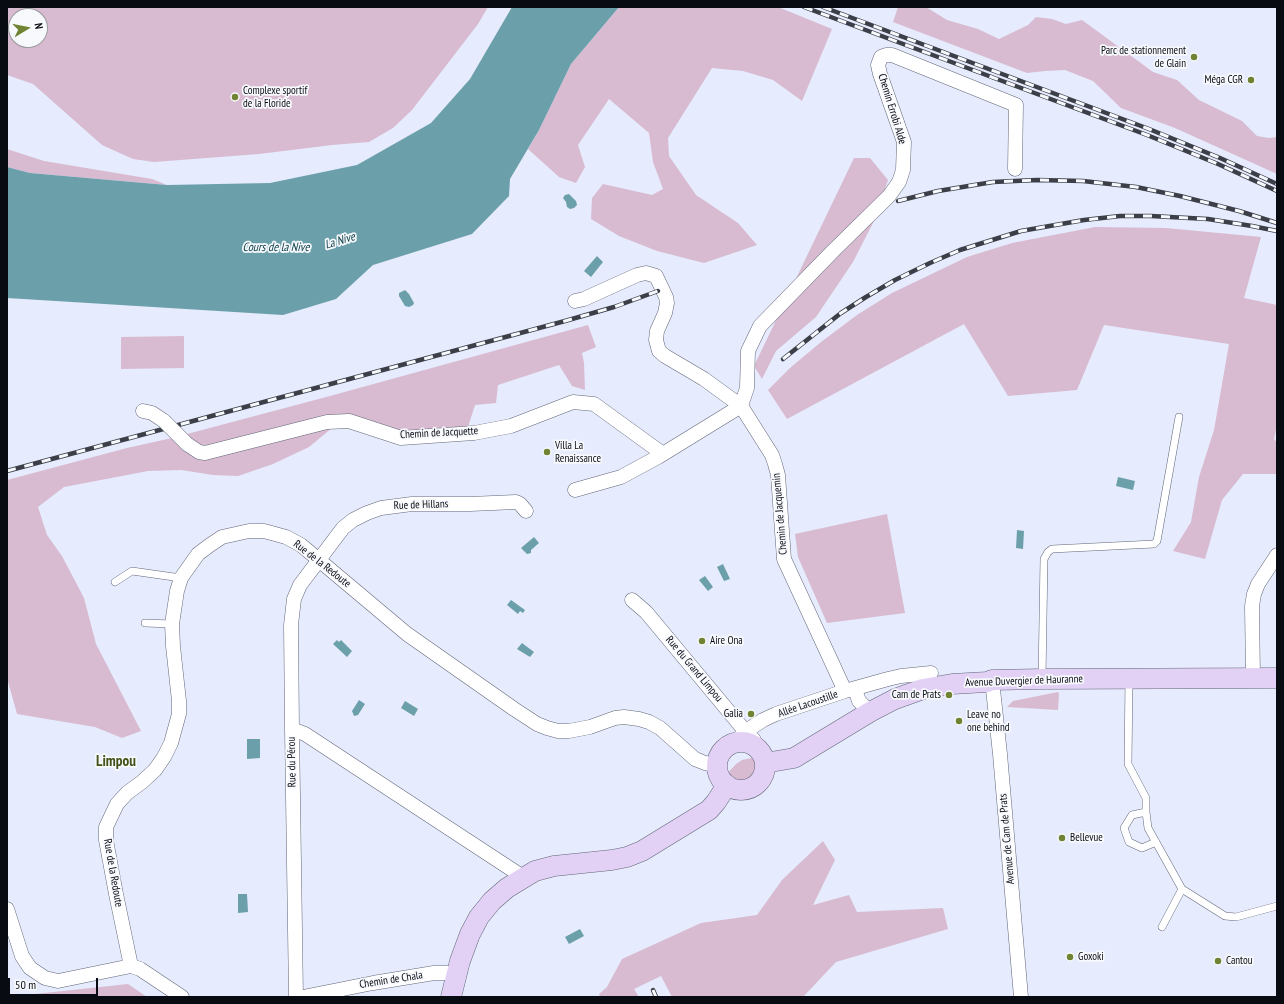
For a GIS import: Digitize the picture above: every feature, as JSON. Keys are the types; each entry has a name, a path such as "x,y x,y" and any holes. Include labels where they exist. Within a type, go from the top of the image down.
{"main road":[{"name":"Avenue Duvergier de Hauranne","path":"765,763 794,758 870,712 895,700 923,689 952,684 987,682 992,680 1042,679 1277,678"},
{"path":"747,740 763,757 765,763 762,779 750,789 734,789 727,786 721,780 717,765 722,752 727,746 747,740"},
{"path":"451,997 456,973 470,934 479,917 492,901 507,888 535,871 554,866 612,860 627,857 642,851 709,810 727,786"}],"street":[{"name":"Chemin Errobi Alde","path":"741,406 746,388 748,351 760,326 889,196 899,182 903,170 904,142 880,74 878,64 881,57 892,55 1016,105 1015,169"},
{"name":"Chemin de Jacquemin","path":"575,301 584,299 637,275 646,273 656,276 666,297 667,303 666,313 657,330 656,340 659,351 704,379 741,406 772,456 776,464 778,475 784,559 850,690"},
{"name":"Chemin de Jacquette","path":"143,411 152,413 164,422 187,444 199,452 205,453 327,422 349,421 401,438 474,433 511,426 573,402 594,404 662,454"},
{"path":"575,490 621,477 741,406"},
{"name":"Rue de Hillans","path":"292,729 291,625 294,599 300,585 343,528 353,520 381,508 412,504 516,502 526,511"},
{"name":"Rue de la Redoute","path":"131,966 106,840 106,827 117,804 127,793 155,770 164,758 171,743 179,714 172,624 177,591 181,578 198,554 222,537 249,531 264,531 286,537 301,545 407,634 537,724 558,731 569,731 590,727 615,718 624,717 639,719 660,728 695,759 705,763 717,765"},
{"path":"1253,678 1252,606 1254,594 1258,584 1277,555"},
{"name":"Rue du Grand Limpou","path":"632,600 646,612 747,740"},
{"name":"Allée Lacoustille","path":"747,740 762,721 776,714 850,690 901,676 931,673"},
{"name":"Avenue de Cam de Prats","path":"992,680 1021,997"},
{"path":"850,690 870,712"},
{"name":"Rue du Pérou","path":"296,997 292,729 305,734 517,873 522,878"},
{"path":"7,909 22,956 30,968 45,978 58,981 131,966 140,969 182,997"},
{"name":"Chemin de Chala","path":"303,997 434,973 456,973"}],"lane":[{"path":"1042,679 1044,559 1048,552 1052,549 1154,544 1157,541 1179,417"},
{"path":"115,582 132,571 181,578"},
{"path":"145,623 172,624"},
{"path":"1129,678 1128,764 1146,798 1148,828 1182,889 1225,916 1236,917 1277,906"},
{"path":"1146,812 1132,815 1124,828 1129,842 1142,848 1156,842"},
{"path":"1162,927 1182,889"}],"shaded area":[{"name":"Complexe sportif de la Floride","path":"7,7 488,7 478,24 412,110 393,128 369,142 259,154 154,162 133,159 102,145 33,84 7,75"},
{"path":"619,7 778,7 832,29 802,101 773,80 743,71 712,68 668,138 669,156 696,195 738,223 757,245 704,263 657,251 619,236 591,219 592,198 603,184 652,195 663,189 653,162 649,133 609,99 578,145 585,167 576,183 559,177 528,149 539,130 571,64"},
{"path":"898,7 926,7 947,20 978,29 999,39 1028,25 1036,17 1052,19 1066,24 1082,20 1153,72 1177,80 1199,100 1242,121 1257,136 1269,138 1277,137 1277,174 1175,128 1121,108 1093,81 1065,70 1027,73 893,22"},
{"path":"7,149 44,161 152,179 167,185 30,173 7,167"},
{"path":"854,158 870,158 888,180 873,223 853,262 816,317 776,351 762,379 754,366"},
{"path":"1095,227 1166,228 1261,237 1244,298 1277,305 1277,425 1274,439 1277,443 1277,474 1243,474 1222,500 1205,559 1173,551 1191,522 1199,477 1214,430 1229,344 1104,325 1077,390 1008,396 964,324 787,419 768,390 790,368 821,342 857,315 892,293 967,257 1012,243"},
{"path":"588,325 596,347 582,353 585,390 572,386 559,365 498,385 496,403 475,405 468,427 399,433 349,414 309,447 273,464 238,476 213,475 181,470 148,471 64,487 38,507 47,535 62,556 84,598 96,644 141,731 122,738 95,727 17,714 7,678 7,480 330,396"},
{"path":"184,336 184,368 121,369 121,337"},
{"path":"887,514 905,613 827,623 798,557 795,534"},
{"path":"1058,692 1058,710 1007,707 1013,701"},
{"path":"756,757 758,760 759,770 755,778 750,783 740,785 728,778 726,775 736,764 742,760"},
{"path":"823,841 835,860 813,905 849,895 857,912 943,908 948,929 836,962 803,997 672,997 661,976 634,989 639,997 600,997 599,994 607,987 622,959 701,923 757,915 782,880"},
{"path":"128,984 147,997 7,997"}],"water":[{"name":"Cours de la Nive","path":"512,7 619,7 571,64 539,130 510,179 509,196 472,234 373,265 336,299 283,315 7,298 7,167 30,173 167,185 270,183 357,165 431,123 470,79"},
{"path":"569,194 576,201 577,205 570,209 567,207 563,198 565,195"},
{"path":"597,256 603,262 591,277 584,271"},
{"path":"405,290 414,303 409,307 405,306 399,296 399,293"},
{"path":"1118,477 1135,481 1133,490 1116,486"},
{"path":"1017,530 1024,531 1023,549 1016,548"},
{"path":"534,537 539,543 531,550 531,553 527,554 521,548"},
{"path":"723,564 730,579 724,581 717,567"},
{"path":"705,576 713,587 708,591 699,580"},
{"path":"511,600 525,610 523,613 520,611 518,614 507,605"},
{"path":"337,640 339,642 341,640 352,651 347,657 333,644"},
{"path":"522,643 534,652 530,657 517,649"},
{"path":"359,700 365,704 358,715 354,716 352,711"},
{"path":"405,701 418,709 414,716 401,708"},
{"path":"247,739 260,739 260,758 247,759"},
{"path":"238,894 247,894 248,912 238,913"},
{"path":"580,929 584,936 569,944 565,937"}],"railway":[{"path":"804,7 1147,135 1218,164 1277,191"},
{"path":"823,7 1149,129 1220,158 1277,184"},
{"path":"898,201 938,191 993,182 1037,180 1083,181 1136,187 1180,196 1239,211 1277,223"},
{"path":"783,359 841,313 895,280 960,250 1021,231 1084,220 1120,216 1208,219 1277,231"},
{"path":"7,471 565,321 614,307 658,291"},
{"path":"653,990 656,997"}],"place":[{"name":"Parc de stationnement de Glain","path":"1194,57"},
{"name":"Méga CGR","path":"1251,80"},
{"name":"Complexe sportif de la Floride","path":"235,97"},
{"name":"Villa La Renaissance","path":"547,452"},
{"name":"Aire Ona","path":"702,641"},
{"name":"Cam de Prats","path":"949,695"},
{"name":"Galia","path":"751,714"},
{"name":"Leave no one behind","path":"959,721"},
{"name":"Bellevue","path":"1062,838"},
{"name":"Goxoki","path":"1070,957"},
{"name":"Cantou","path":"1218,961"}],"district":[{"name":"Limpou","path":"116,762"}],"water label":[{"name":"La Nive","path":"340,241"}]}
